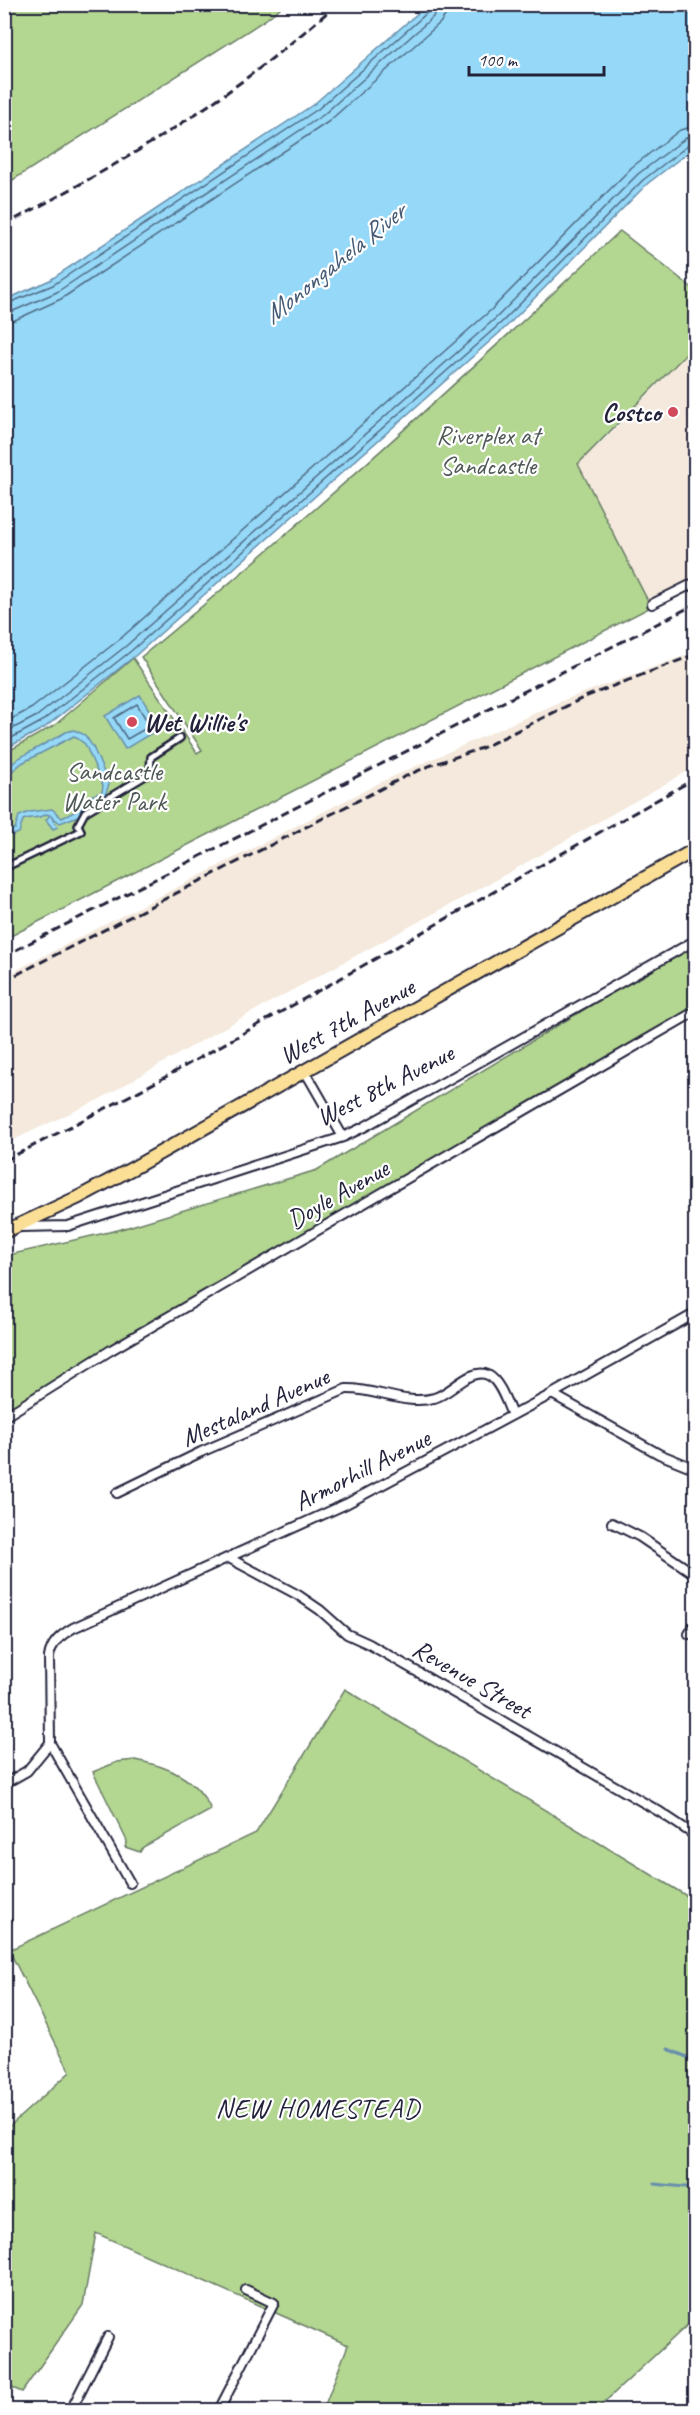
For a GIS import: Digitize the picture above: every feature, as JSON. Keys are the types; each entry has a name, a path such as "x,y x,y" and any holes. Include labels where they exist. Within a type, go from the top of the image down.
{"main road":[{"name":"West 7th Avenue","path":"19,1227 79,1197 305,1071 696,849"},
{"name":"West 8th Avenue","path":"4,1232 19,1227"}],"street":[{"path":"652,604 696,582"},
{"path":"4,868 81,831 78,825 85,812 150,772 151,757 180,738"},
{"name":"West 8th Avenue","path":"19,1227 68,1226 343,1137 696,940"},
{"name":"Doyle Avenue","path":"4,1417 111,1350 696,1011"},
{"path":"305,1071 343,1137"},
{"name":"Armorhill Avenue","path":"50,1743 49,1657 51,1648 60,1636 73,1628 346,1504 552,1394 696,1313"},
{"name":"Mestaland Avenue","path":"117,1493 201,1452 346,1389 359,1388 421,1401 436,1398 469,1377 479,1374 489,1375 512,1415"},
{"path":"552,1394 650,1449 696,1469"},
{"path":"612,1523 640,1537 696,1575"},
{"name":"Revenue Street","path":"229,1558 298,1594 347,1634 369,1644 660,1812 696,1836"},
{"path":"689,1634 696,1623"},
{"path":"4,1784 27,1771 50,1743 130,1883"},
{"path":"219,2410 274,2303 246,2290"},
{"path":"71,2410 108,2337"}],"shaded area":[{"path":"695,345 695,588 651,607 578,464 612,432"},
{"path":"695,652 695,767 492,882 243,1017 100,1099 5,1144 5,976 383,781 569,698"}],"green space":[{"path":"5,4 284,5 265,20 5,185"},
{"path":"620,231 695,290 695,345 578,464 651,607 5,939 5,753 55,725 133,658 197,753 202,750 141,657 324,501"},
{"path":"695,943 695,1011 5,1414 4,1256 118,1230 317,1170"},
{"path":"345,1689 695,1901 695,2318 596,2410 323,2410 348,2345 96,2233 83,2305 22,2392 5,2385 4,2131 70,2072 9,1950 256,1833"},
{"path":"135,1760 180,1775 198,1790 211,1810 143,1847 140,1852 125,1847 127,1841 93,1772 117,1762"}],"water":[{"name":"Monongahela River","path":"427,5 695,5 695,147 647,184 506,327 135,656 44,728 5,749 5,300 50,280 314,104"},
{"name":"Wet Willie's","path":"140,695 160,728 125,749 105,716"},
{"path":"74,730 85,735 93,747 109,784 105,796 92,802 78,816 60,823 51,816 58,827 53,829 46,820 50,815 47,814 23,820 19,833 5,835 5,829 15,829 19,816 29,812 52,809 62,818 76,811 91,796 102,792 103,785 85,744 74,736 22,763 5,777 5,770 19,758 66,732"}],"waterway":[{"path":"668,2049 687,2057 696,2065"},
{"path":"654,2184 696,2188"}],"railway":[{"path":"4,225 112,166 191,117 262,66 337,4"},
{"path":"4,956 696,604"},
{"path":"4,981 404,777 482,748 585,697 696,654"},
{"path":"4,1161 160,1080 696,778"}],"place":[{"name":"Costco","path":"673,412"},
{"name":"Wet Willie's","path":"132,722"}],"district":[{"name":"NEW HOMESTEAD","path":"318,2108"}],"park label":[{"name":"Riverplex at Sandcastle","path":"488,450"},
{"name":"Sandcastle Water Park","path":"114,786"}]}
